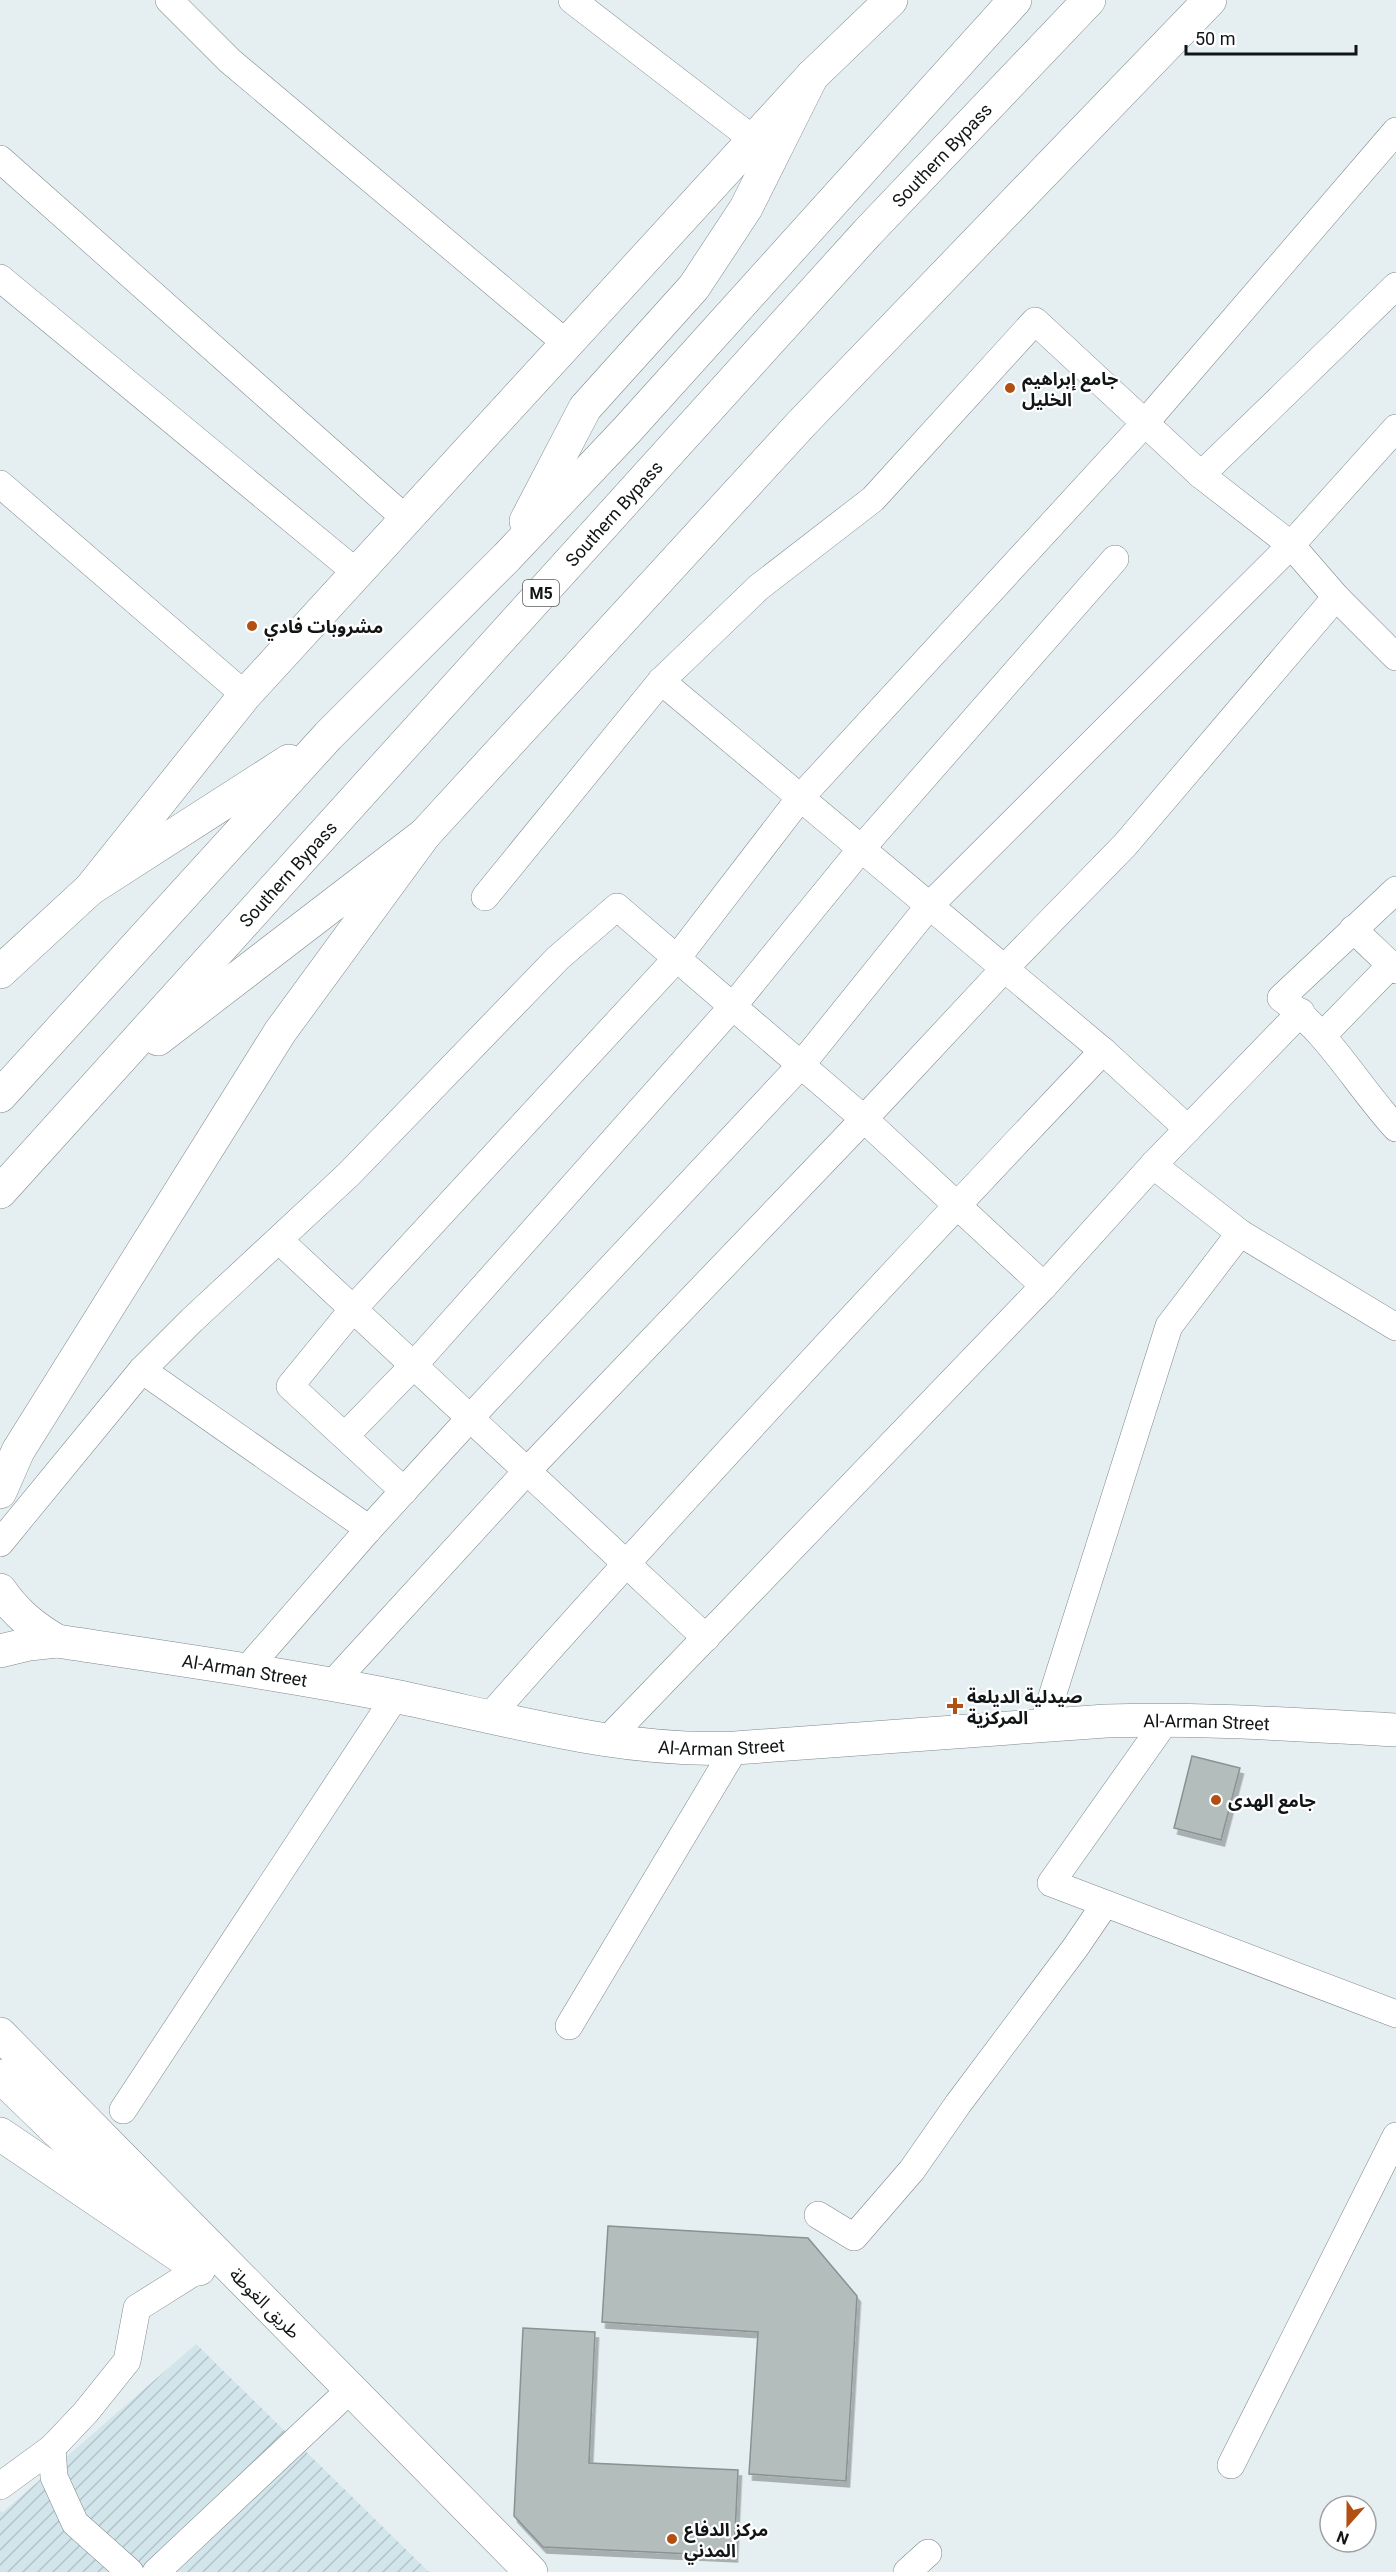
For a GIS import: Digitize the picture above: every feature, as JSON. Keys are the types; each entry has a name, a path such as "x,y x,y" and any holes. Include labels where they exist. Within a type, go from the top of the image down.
{"main road":[{"path":"0,972 90,889 245,695 812,76 891,0"},
{"path":"0,1096 328,736 507,557 635,421 1015,0"},
{"name":"Southern Bypass","path":"0,1192 867,233 1089,0"},
{"path":"0,1492 18,1451 280,1032 425,834 803,422 1178,36 1210,0"},
{"path":"1178,36 1210,24 1234,0"},
{"path":"507,557 585,408 694,287 746,208 812,76"},
{"path":"90,889 328,736"},
{"path":"108,1071 161,1037 425,834"},
{"name":"Al-Arman Street","path":"0,1590 12,1608 57,1641"},
{"name":"Al-Arman Street","path":"0,1651 29,1644 57,1641 247,1669 396,1697 606,1741 675,1749 735,1748 1043,1725 1167,1719 1396,1730"},
{"name":"طريق الغوطة","path":"0,2034 531,2572"},
{"path":"0,2076 339,2402 505,2572"},
{"path":"0,2134 199,2269"}],"street":[{"path":"169,0 230,61 567,344"},
{"path":"572,0 754,140"},
{"path":"404,1491 290,1386 353,1309 677,958 800,798 1144,424 1396,131"},
{"path":"0,159 406,519"},
{"path":"0,278 357,573"},
{"path":"1202,475 1396,286"},
{"path":"485,897 661,681 759,587 873,499 1035,321 1144,424 1202,475 1291,545 1336,597 1396,657"},
{"path":"247,1669 470,1418 801,1065 929,906 1291,545 1396,428"},
{"path":"0,484 245,695"},
{"path":"345,1436 414,1365 733,1006 861,849 1115,560"},
{"path":"332,1685 527,1471 864,1119 1004,969 1125,845 1336,597"},
{"path":"661,681 1103,1052 1188,1129"},
{"path":"1391,1111 1301,1012 1281,998 1396,890"},
{"path":"0,1543 142,1370 349,1174 558,957 617,907 864,1119 1044,1286"},
{"path":"1323,1035 1394,968 1353,929"},
{"path":"606,1741 1044,1286 1153,1165 1301,1012"},
{"path":"489,1717 626,1563 957,1205 1103,1052"},
{"path":"1153,1165 1240,1233 1396,1326"},
{"path":"1043,1725 1169,1326 1240,1233"},
{"path":"279,1240 706,1638"},
{"path":"142,1370 369,1529"},
{"path":"123,2110 396,1697"},
{"path":"1167,1719 1051,1883 1396,2014"},
{"path":"569,2026 735,1748"},
{"path":"818,2215 854,2237 912,2170 1105,1904"},
{"path":"1231,2465 1396,2136"},
{"path":"0,2486 52,2448 86,2412 127,2361 137,2308 199,2269"},
{"path":"156,2572 339,2402"},
{"path":"52,2448 54,2477 75,2523 130,2572"},
{"path":"907,2572 928,2553"}],"shaded area":[{"path":"196,2344 429,2572 0,2572 0,2511 3,2512"}],"building":[{"path":"1192,1756 1240,1768 1221,1840 1174,1828"},
{"path":"608,2226 808,2238 857,2296 846,2481 749,2474 758,2332 602,2322"},
{"path":"523,2328 595,2332 589,2463 738,2470 734,2556 543,2547 514,2516"}],"place":[{"name":"جامع إبراهيم الخليل","path":"1010,388"},
{"name":"مشروبات فادي","path":"252,626"},
{"name":"صيدلية الديلعة المركزية","path":"955,1706"},
{"name":"جامع الهدى","path":"1216,1800"},
{"name":"مركز الدفاع المدني","path":"672,2539"}]}
